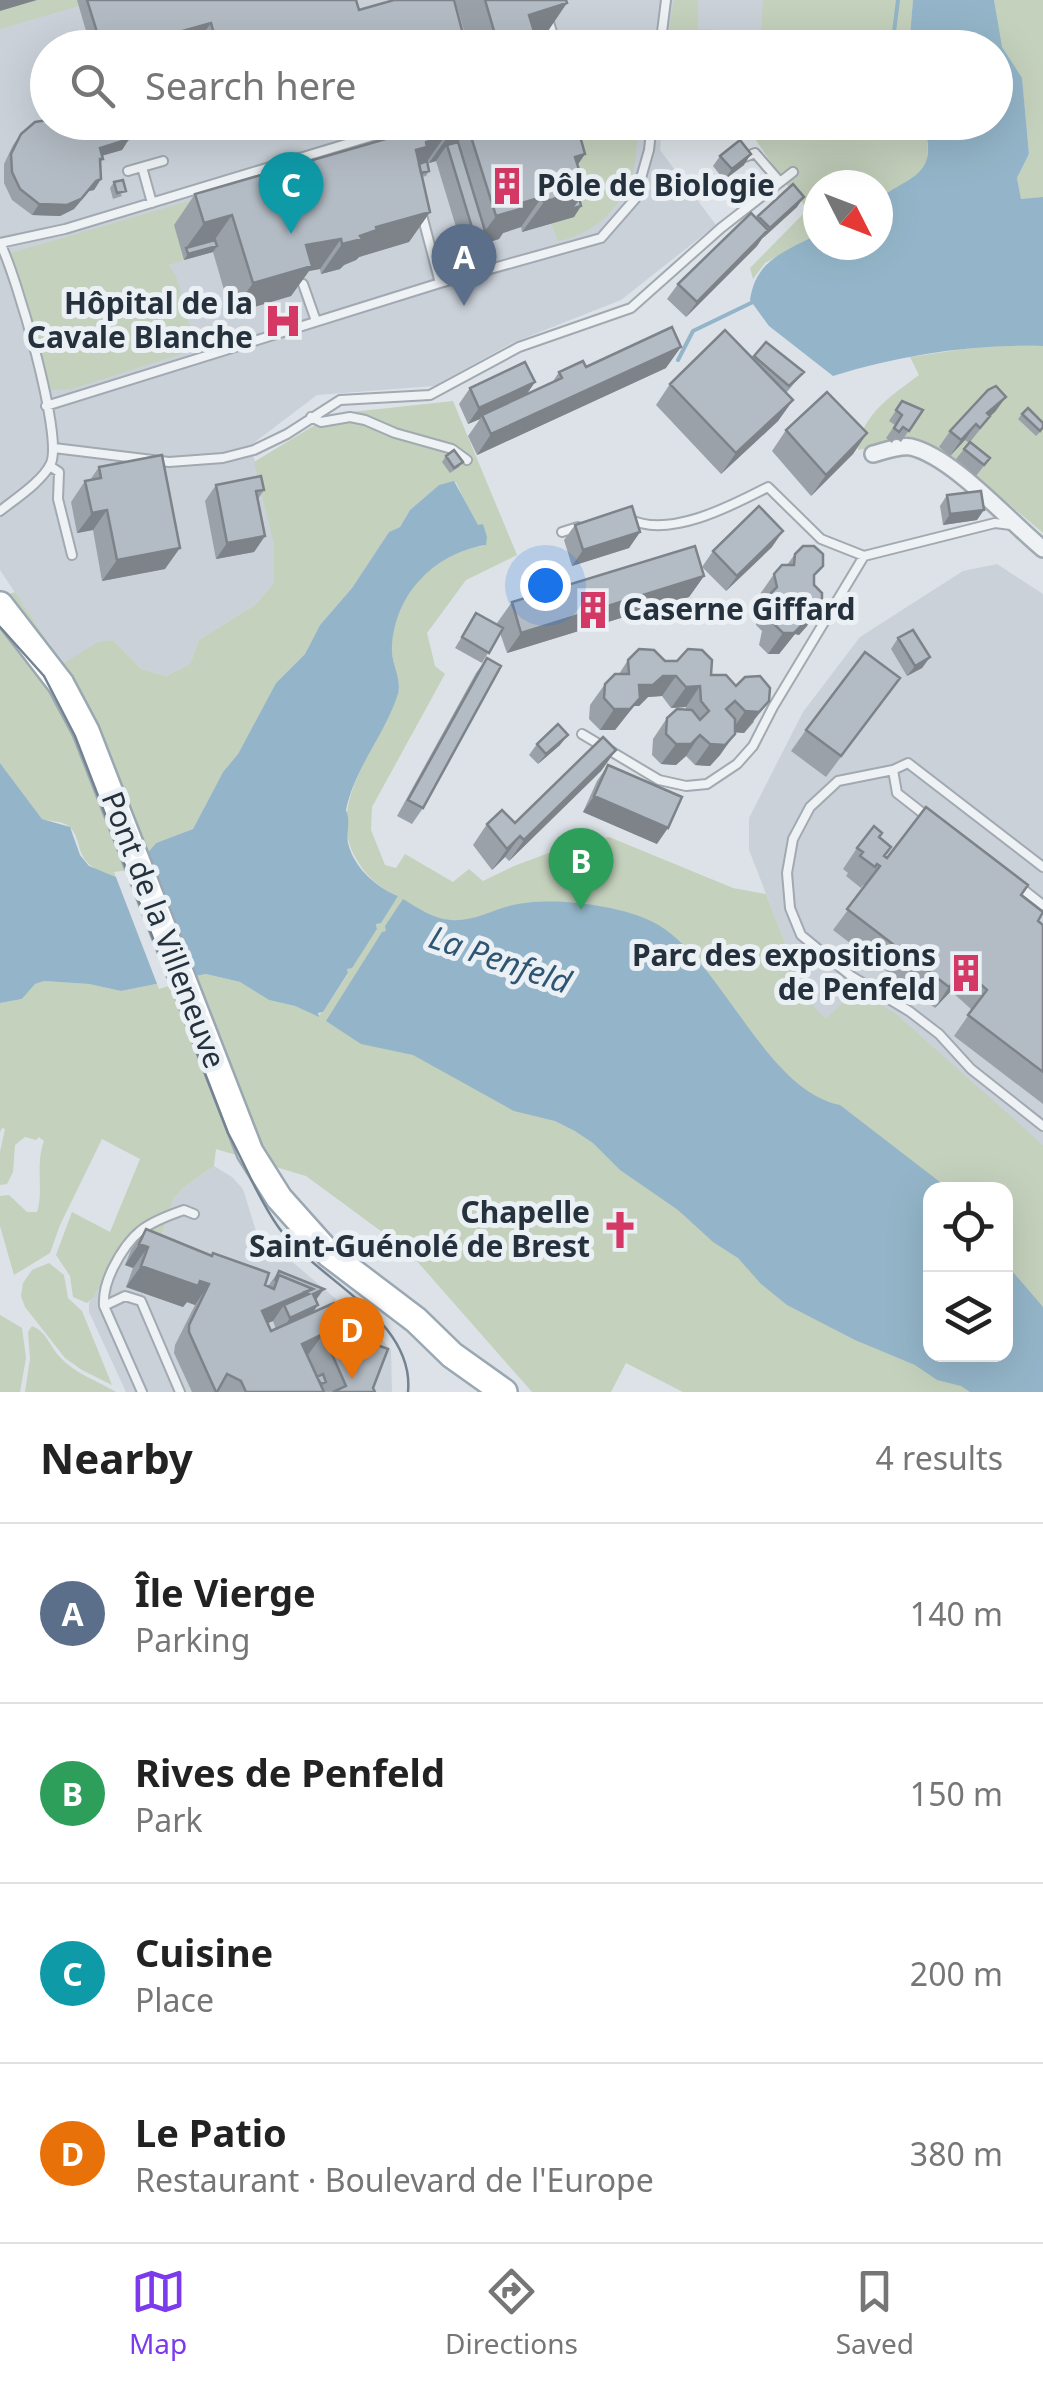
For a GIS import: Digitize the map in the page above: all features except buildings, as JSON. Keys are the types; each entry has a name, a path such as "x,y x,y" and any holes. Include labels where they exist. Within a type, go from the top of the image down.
{"main road":[{"name":"Pont de la Villeneuve","path":"0,604 61,684 86,730 239,1130 279,1198 313,1238 416,1320 452,1355"},
{"path":"452,1355 476,1392"},
{"path":"452,1355 504,1392"}],"street":[{"path":"873,454 908,446 929,454 980,492 1043,549"}],"lane":[{"path":"542,0 551,30"},
{"path":"662,30 666,0"},
{"path":"0,512 50,466 54,448 42,378 0,243 52,232 359,140"},
{"path":"46,406 440,283 601,238 635,199 650,140"},
{"path":"740,160 755,153 780,182"},
{"path":"128,171 163,161"},
{"path":"142,167 152,203"},
{"path":"54,448 169,462 222,458 254,450 340,400 430,395 519,347 631,308 720,228 792,172"},
{"path":"420,208 440,283"},
{"path":"303,284 316,321"},
{"path":"311,417 321,422 350,417 366,420 452,448 467,460"},
{"path":"50,466 59,472 58,498 72,556"},
{"path":"620,514 643,526 666,528 738,502 768,486 822,539 864,556 995,523 1016,525"},
{"path":"562,532 591,523"},
{"path":"582,734 659,780 686,786 707,784 737,764 753,746 864,556"},
{"path":"1043,868 908,763 894,770 838,781 810,807 794,838 787,873 790,908 801,936 851,976 939,1034 971,1069 1043,1126"},
{"path":"894,770 898,793 941,827"},
{"path":"1014,882 1043,905"},
{"path":"142,1392 104,1306 108,1277 134,1234 184,1210 194,1214"},
{"path":"104,1306 125,1296 141,1301 180,1392"}],"shaded area":[{"name":"Hôpital de la Cavale Blanche","path":"0,0 792,0 795,30 30,30 30,140 661,140 660,150 716,225 621,300 512,343 434,386 317,395 251,445 274,545 274,583 255,605 199,640 190,664 166,676 141,669 113,640 98,643 62,664 0,570"},
{"path":"997,564 1043,594 1043,1145 855,990 826,1020 807,999 749,850 749,818 803,712 860,637 963,571"},
{"path":"214,1166 243,1189 256,1231 391,1350 392,1392 126,1392 89,1312 89,1303 127,1237 157,1249 174,1198"}],"green space":[{"path":"37,0 145,0 78,6 0,29 0,11"},
{"path":"674,0 698,0 698,29 719,30 669,30"},
{"path":"763,0 913,0 910,30 761,30"},
{"path":"994,0 1043,0 1043,197 1021,200 1017,178 1029,154 1022,79 1013,65 1013,30 998,30"},
{"path":"399,140 436,140 419,154 175,225 184,260 168,265 176,276 196,349 72,389 51,390 11,253"},
{"path":"550,140 638,140 631,177 618,203 586,231 558,241 551,223 573,216"},
{"path":"756,140 927,140 928,154 920,172 893,190 893,170 803,170 803,203"},
{"path":"803,214 803,242 765,263 753,279 750,268"},
{"path":"991,345 1043,346 1043,533 985,484 921,444 907,441 858,450 872,416 919,375 910,357"},
{"path":"453,401 517,555 466,580 427,633 435,666 445,674 372,807 371,830 385,865 396,868 405,854 453,882 469,869 483,881 562,848 609,837 733,888 766,894 807,999 826,1019 856,989 897,1015 1043,1145 1043,1392 683,1392 626,1363 611,1392 532,1392 408,1251 306,1176 216,1149 214,1166 174,1198 157,1249 127,1237 87,1303 73,1297 70,1276 56,1255 72,1212 110,1232 140,1159 102,1139 50,1253 14,1275 0,1226 0,1196 9,1195 27,1212 37,1212 44,1141 25,1137 15,1145 13,1172 7,1184 0,1185 5,1129 0,1132 0,1003 22,999 35,984 44,981 121,991 206,974 240,982 269,1000 317,1016 398,896 377,884 358,862 347,835 347,814 359,774 399,691 392,652 394,632 407,596 418,581 448,557 484,546 456,482 439,485 410,510 400,527 389,532 352,588 320,625 305,654 276,683 193,829 156,843 134,870 118,878 91,866 72,830 65,824 42,819 0,763 0,597 15,592 62,664 98,642 113,640 141,669 166,676 190,664 199,640 255,605 274,583 274,545 254,462 333,414"},
{"path":"49,1263 64,1275 68,1298 82,1311 112,1385 65,1358 25,1307 21,1296 23,1283 32,1270"},
{"path":"0,1315 22,1328 26,1358 20,1392 0,1392"},
{"path":"32,1326 72,1368 116,1392 25,1392 30,1359 28,1332"}],"water":[{"path":"913,0 994,0 999,30 910,30"},
{"path":"1013,64 1022,78 1029,154 1017,178 1021,199 1043,197 1043,346 937,352 833,376 769,326 750,300 753,286 774,258 803,242 803,260 893,260 893,190 920,172 925,164 927,140 1013,140"},
{"path":"454,481 478,525 483,524 486,545 449,557 433,568 419,581 399,613 392,652 399,691 346,810 348,843 355,861 374,882 398,896 381,923 376,924 377,929 352,968 347,969 323,1012 318,1013 319,1017 269,1000 240,982 206,974 121,991 44,981 35,984 22,999 0,1003 0,763 42,819 70,827 80,855 89,866 118,878 129,875 156,843 193,829 276,683 305,654 320,625 352,588 389,532 400,527 410,510 439,485"},
{"name":"La Penfeld","path":"403,899 432,915 451,920 549,901 623,911 653,922 701,964 788,1075 813,1094 840,1105 940,1182 923,1182 923,1362 1013,1362 1013,1272 1043,1307 1043,1392 970,1392 937,1380 915,1365 787,1305 738,1258 620,1170 575,1131 555,1121 514,1111 413,1055 361,1044 326,1021 386,931 385,926"}],"pier":[{"path":"128,870 182,982 159,989 114,872"}],"waterway":[{"path":"894,30 898,0"},
{"path":"678,360 693,331 755,301"}],"tram line":[{"path":"0,627 44,676 75,736 228,1133 258,1193 296,1247 381,1322 406,1366 408,1392"}],"place":[{"name":"Pôle de Biologie","path":"507,186"},
{"name":"Cuisine","path":"291,234"},
{"name":"Île Vierge","path":"464,306"},
{"name":"Hôpital de la Cavale Blanche","path":"283,321"},
{"name":"Caserne Giffard","path":"593,610"},
{"name":"Rives de Penfeld","path":"581,910"},
{"name":"Parc des expositions de Penfeld","path":"966,973"},
{"name":"Chapelle Saint-Guénolé de Brest","path":"620,1230"},
{"name":"Le Patio","path":"352,1379"}]}
